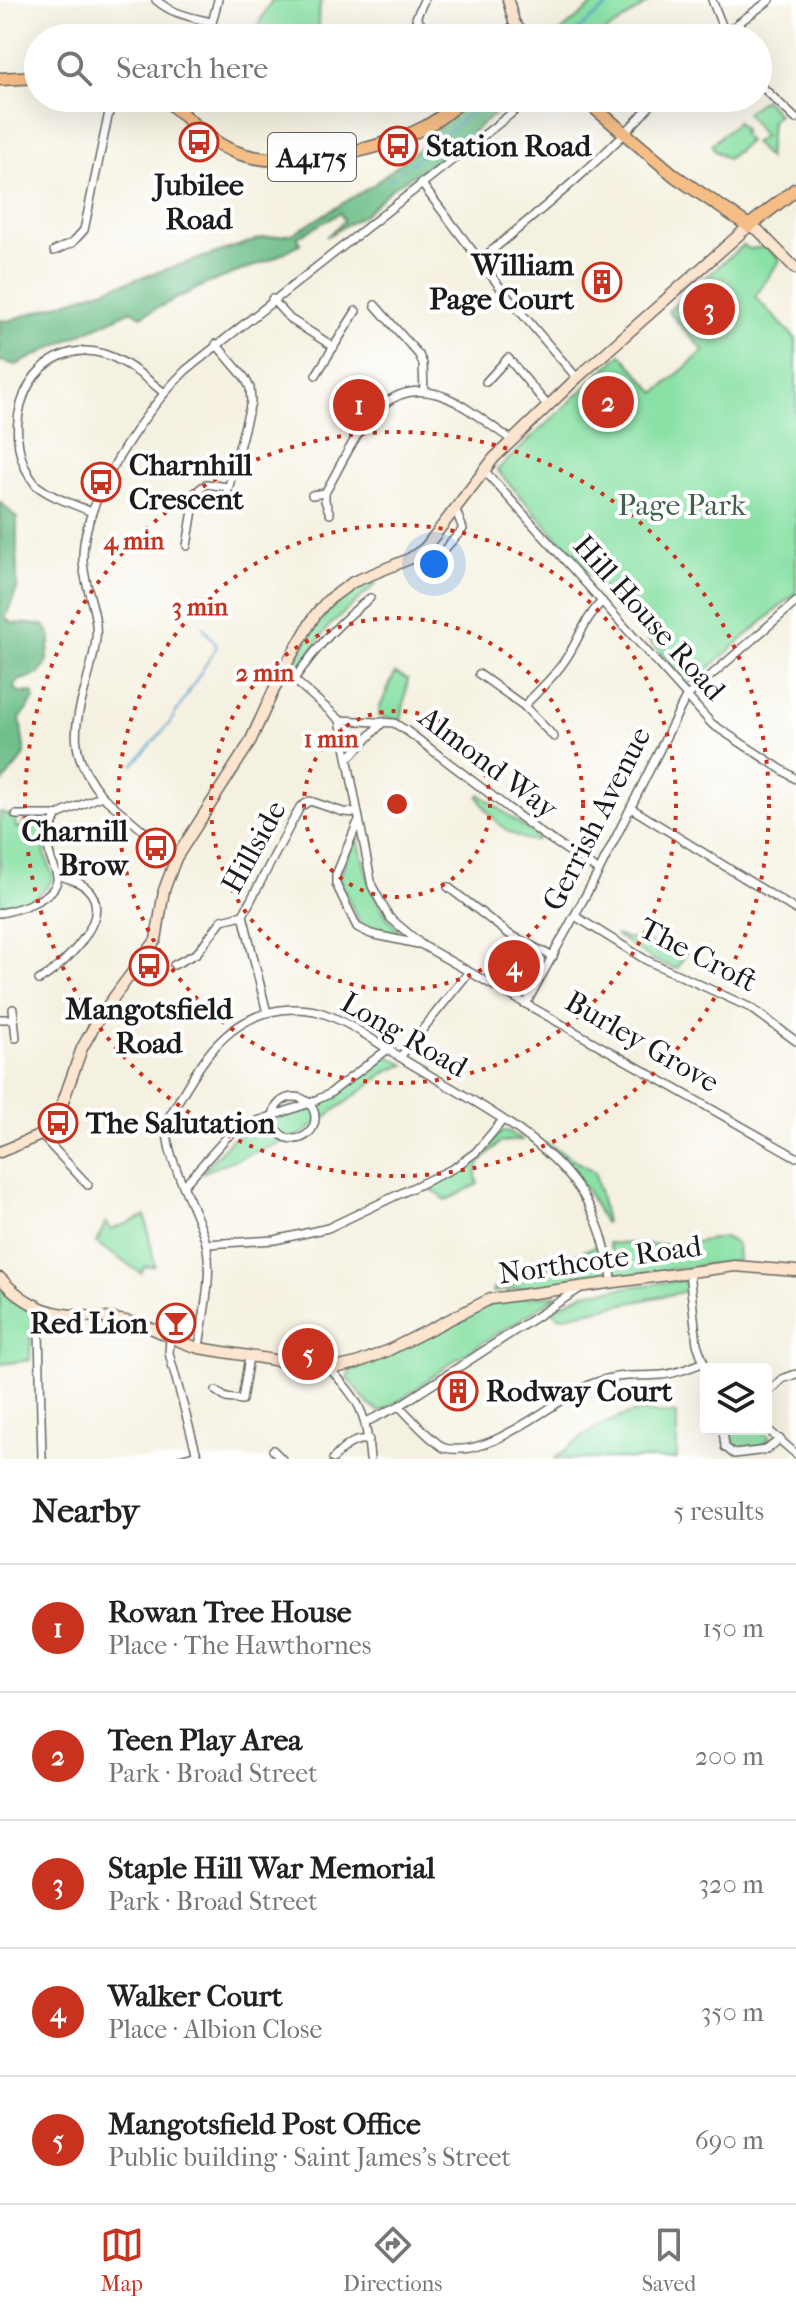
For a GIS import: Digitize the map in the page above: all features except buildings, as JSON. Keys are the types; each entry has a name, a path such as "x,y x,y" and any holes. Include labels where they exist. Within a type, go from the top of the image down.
{"main road":[{"path":"508,0 515,24"},
{"path":"0,79 24,78"},
{"name":"A4175","path":"182,113 203,133 231,151 255,158 312,157 371,148 426,127 446,112"},
{"path":"599,112 675,176 758,230 796,269"},
{"path":"0,1152 41,1135 59,1113 82,1048 100,1016 156,940 164,890 176,858 249,744 283,670 307,627 327,601 356,581 417,553 438,532 483,469 512,440 577,378 749,226 796,189"},
{"name":"Northcote Road","path":"330,1369 357,1363 387,1351 490,1299 735,1266 796,1271"},
{"path":"0,1278 16,1296 42,1309 132,1322 199,1348 330,1369"}],"street":[{"path":"156,0 165,9 211,22 218,0"},
{"path":"421,24 416,18 424,0"},
{"path":"712,0 719,24"},
{"path":"739,24 770,0"},
{"path":"772,96 796,119"},
{"path":"54,251 72,243 84,230 109,112"},
{"path":"176,858 102,796 92,784 77,750 75,730 96,635 83,561 92,512 136,429 163,392 272,299 513,112"},
{"path":"479,261 558,196 625,135 645,112"},
{"path":"421,183 535,332 577,378"},
{"path":"272,299 290,319 334,347"},
{"path":"375,305 423,364 424,392"},
{"path":"316,375 356,311"},
{"path":"387,318 395,311"},
{"path":"216,344 250,388 251,402 224,505"},
{"path":"92,512 50,494 36,485 23,470 11,441 9,427 22,388 45,364 83,351 125,363 163,392"},
{"path":"486,382 508,358 548,406"},
{"path":"330,514 325,493 371,414 394,396 424,392 454,401 512,440"},
{"name":"Hill House Road","path":"483,469 686,697 721,731 794,775"},
{"path":"187,546 196,492 206,484 228,487"},
{"path":"312,495 325,493"},
{"path":"422,574 463,529 455,508"},
{"path":"294,679 323,639 370,598"},
{"path":"524,706 554,675 571,652 589,614 602,601"},
{"path":"686,697 796,602"},
{"path":"283,670 340,720"},
{"path":"479,674 524,706 554,737"},
{"name":"Gerrish Avenue","path":"526,1004 599,871 686,697"},
{"name":"Almond Way","path":"340,720 394,723 541,833 599,871"},
{"name":"Burley Grove","path":"340,720 372,886 395,923 422,945 796,1157"},
{"path":"348,759 383,722"},
{"path":"18,826 18,815 57,815 102,796"},
{"name":"Hillside","path":"267,1013 243,915 300,807 310,801 357,818"},
{"path":"631,808 796,910"},
{"path":"0,913 44,897 53,890 57,875 48,843 49,830 57,815"},
{"name":"Burley Grove","path":"357,818 336,875 336,884 357,927 371,934 422,945"},
{"path":"39,980 54,972 82,941 95,908 91,893 83,885 57,875"},
{"path":"448,887 509,934 553,957"},
{"path":"174,965 197,953 222,920 243,915"},
{"name":"The Croft","path":"575,916 646,960 751,1008 796,1041"},
{"path":"400,1057 469,972"},
{"path":"13,1009 16,1038"},
{"name":"Long Road","path":"199,1348 209,1271 207,1244 165,1129 169,1117 215,1044 233,1029 267,1013 289,1009 314,1011 335,1019 534,1141 570,1177 593,1213 605,1241 613,1283"},
{"path":"0,1019 14,1019"},
{"path":"185,1184 233,1132 251,1122 310,1103 343,1084 388,1049"},
{"path":"295,1097 310,1103 315,1124 303,1137 295,1139 281,1135 275,1128 273,1117 279,1103 295,1097"},
{"path":"207,1244 275,1240 328,1228 454,1168 476,1152 502,1121"},
{"path":"41,1135 88,1185"},
{"path":"689,1272 695,1335 703,1363"},
{"path":"366,1422 399,1406 580,1288"},
{"path":"42,1309 39,1331 42,1459"},
{"path":"170,1339 169,1353 197,1457 180,1459"},
{"path":"216,1391 226,1398 242,1400 249,1357"},
{"path":"399,1406 445,1448 464,1457 485,1454 504,1445 589,1385 613,1376 671,1374 700,1367"},
{"path":"330,1369 356,1398 366,1422 370,1459"},
{"path":"772,1388 782,1379 796,1374"},
{"path":"772,1433 796,1454"},
{"path":"724,1435 725,1447 734,1454 766,1450 780,1439"},
{"path":"333,1459 349,1444 361,1439 369,1440"},
{"path":"273,1450 282,1459"}],"green space":[{"path":"272,0 321,0 319,24 259,24"},
{"path":"599,0 652,0 617,24 570,24"},
{"path":"772,108 778,114 771,121 768,158 753,143 763,136 746,113 772,112"},
{"path":"456,112 499,112 455,150 393,187 365,214 326,237 344,221 340,213 298,237 300,244 270,260 206,284 141,316 132,310 16,365 0,361 0,320 8,321 262,238 292,234 373,185 427,142"},
{"path":"737,122 748,142 727,159 714,150 712,144"},
{"name":"Page Park","path":"743,245 750,249 766,247 780,260 755,297 796,339 796,593 689,685 497,470 621,354 656,393 704,351 668,311"},
{"path":"0,502 17,518 17,589 5,618 12,623 44,625 51,637 46,664 39,674 18,681 13,687 21,693 33,692 35,698 20,719 25,755 0,786"},
{"path":"373,581 376,584 328,627 299,668 291,668 324,616 345,597"},
{"path":"395,673 408,679 401,721 379,716 379,709"},
{"path":"480,794 538,838 535,841 526,839 501,826 483,804 478,796"},
{"path":"0,812 15,817 16,828 22,827 24,820 37,817 46,821 45,854 53,876 39,894 0,909"},
{"path":"355,836 371,887 398,930 396,936 362,927 341,885 339,878"},
{"path":"615,935 686,953 677,969 655,961"},
{"path":"389,1056 405,1065 390,1070 301,1135 200,1174 233,1138 244,1131 330,1097 379,1060"},
{"path":"502,1131 508,1131 522,1140 500,1142 486,1156 477,1172 478,1184 445,1201 440,1194 427,1188 468,1164"},
{"path":"546,1143 595,1172 606,1222 587,1190 544,1146"},
{"path":"145,1216 155,1266 144,1267 141,1273 96,1243 106,1222 111,1230"},
{"path":"724,1237 737,1244 738,1261 622,1276 617,1273 609,1243 680,1245"},
{"path":"600,1244 607,1270 604,1278 493,1292 493,1289"},
{"path":"682,1280 688,1291 560,1317 551,1310 584,1293"},
{"path":"0,1288 13,1302 36,1315 31,1330 30,1360 0,1364"},
{"path":"559,1295 452,1362 380,1412 369,1405 347,1377 351,1370 377,1360 478,1307 506,1299"},
{"path":"637,1412 677,1414 677,1459 555,1459 593,1430"},
{"path":"727,1435 770,1437 762,1446 750,1450 728,1444"}],"waterway":[{"path":"585,24 615,0"},
{"path":"411,164 472,112"},
{"path":"401,171 404,168"},
{"path":"390,180 394,176"},
{"path":"133,765 169,724 217,646 203,627"}],"place":[{"name":"Jubilee Road","path":"199,142"},
{"name":"Station Road","path":"398,146"},
{"name":"William Page Court","path":"602,282"},
{"name":"Staple Hill War Memorial","path":"709,309"},
{"name":"Teen Play Area","path":"608,402"},
{"name":"Rowan Tree House","path":"359,405"},
{"name":"Charnhill Crescent","path":"101,482"},
{"name":"Charnill Brow","path":"156,848"},
{"name":"Mangotsfield Road","path":"149,966"},
{"name":"Walker Court","path":"514,966"},
{"name":"The Salutation","path":"58,1123"},
{"name":"Red Lion","path":"176,1323"},
{"name":"Mangotsfield Post Office","path":"308,1354"},
{"name":"Rodway Court","path":"458,1391"}]}
